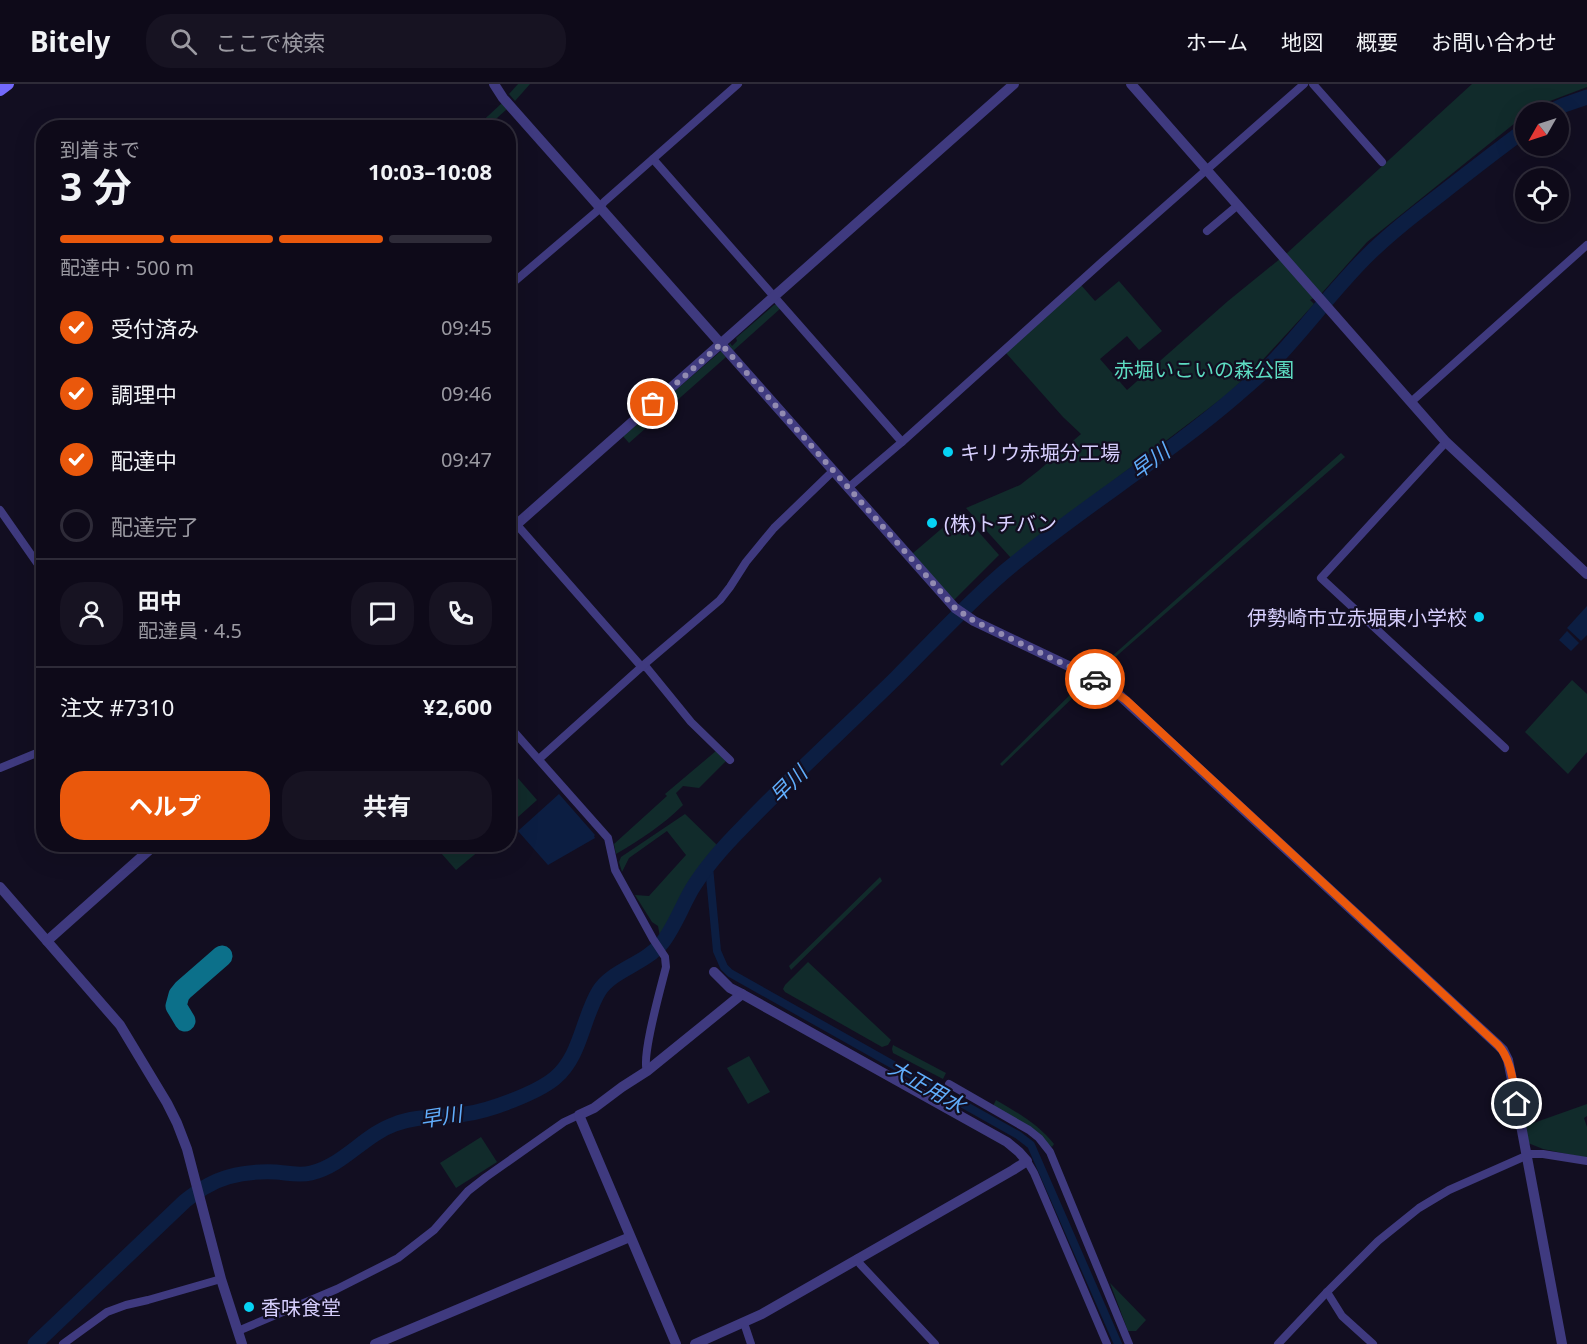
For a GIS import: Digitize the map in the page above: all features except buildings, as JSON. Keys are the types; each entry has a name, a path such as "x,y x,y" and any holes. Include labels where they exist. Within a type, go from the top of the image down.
{"main road":[{"path":"0,90 8,84"}],"street":[{"path":"494,84 503,98 955,608 971,619 1103,683 1126,700 1498,1045 1510,1067 1562,1344"},
{"path":"516,280 738,84"},
{"path":"516,525 1014,84"},
{"path":"1131,84 1446,442 1587,574"},
{"path":"848,488 1304,84"},
{"path":"1313,84 1382,162"},
{"path":"653,159 902,442"},
{"path":"1207,231 1238,205"},
{"path":"1411,402 1587,245"},
{"path":"1446,442 1321,578 1505,748"},
{"path":"539,759 720,600 746,562 774,528 833,471"},
{"path":"0,510 36,562"},
{"path":"516,531 647,668 691,722 730,760"},
{"path":"516,734 608,838 615,870 665,957 666,967 646,1052 645,1068 647,1071"},
{"path":"0,768 36,753"},
{"path":"47,940 147,852"},
{"path":"0,887 112,1015 126,1034 177,1123 187,1149 221,1279 242,1344"},
{"path":"714,972 730,988 1007,1142 1019,1152 1034,1173 1107,1344"},
{"path":"238,1330 337,1288 398,1258 434,1230 463,1197 486,1177 568,1119 594,1108 647,1071 742,994"},
{"path":"949,1084 1023,1125 1047,1147 1129,1344"},
{"path":"579,1115 676,1344"},
{"path":"1278,1344 1378,1241 1419,1208 1449,1190 1533,1154 1587,1161"},
{"path":"695,1344 744,1323 1027,1161"},
{"path":"375,1344 630,1237"},
{"path":"858,1258 860,1264 935,1344"},
{"path":"63,1344 107,1312 221,1279"},
{"path":"1327,1292 1342,1316 1373,1344"},
{"path":"744,1323 751,1344"}],"green space":[{"path":"518,84 530,84 515,101 509,94"},
{"name":"赤堀いこいの森公園","path":"1472,84 1587,84 1587,87 1547,102 1515,102 1515,123 1367,242 1321,294 1310,300 1314,304 1229,393 1011,558 966,508 1020,485 1081,434 1006,353 1081,285 1095,301 1119,281 1162,331 1139,350 1127,336 1100,359 1127,390 1228,301 1286,254"},
{"path":"502,103 507,109 495,120 484,120"},
{"path":"777,304 781,308 733,351 730,343 732,346 737,341 736,338"},
{"path":"721,351 726,357 629,443 623,436"},
{"path":"1341,453 1345,457 1096,674 1093,673"},
{"path":"961,512 999,555 954,600 912,554"},
{"path":"1085,680 1086,685 1002,766 1000,764"},
{"path":"1572,680 1587,694 1587,752 1568,774 1525,732"},
{"path":"716,751 726,761 699,788 683,786 676,793 683,805 651,832 616,854 614,844 667,796 665,794"},
{"path":"516,776 537,800 516,819"},
{"path":"685,814 717,845 689,883 660,937 658,926 652,922 635,895 649,896 686,855 667,831 629,858 622,872 619,862 621,857"},
{"path":"440,852 478,852 456,870"},
{"path":"880,877 882,881 791,970 789,966"},
{"path":"808,962 891,1040 888,1045 882,1047 785,992 783,989 785,985"},
{"path":"893,1045 946,1073 943,1079 893,1053"},
{"path":"749,1056 770,1092 748,1104 727,1068"},
{"path":"996,1100 1035,1125 1054,1144 1052,1147 993,1106"},
{"path":"1587,1104 1587,1116 1584,1118 1587,1127 1587,1158 1543,1149 1528,1143 1525,1126"},
{"path":"481,1137 497,1162 456,1188 440,1163"},
{"path":"1110,1283 1146,1320 1136,1331 1128,1331"}],"water":[{"path":"1587,606 1587,635 1581,641 1567,628"},
{"path":"1567,631 1579,643 1571,651 1559,640"},
{"path":"559,794 595,835 595,838 548,865 518,831"}],"waterway":[{"name":"早川","path":"1569,103 1587,97"},
{"name":"早川","path":"35,1344 185,1201 201,1189 232,1176 249,1173 311,1173 334,1164 373,1135 395,1124 412,1119 456,1115 487,1109 525,1095 555,1078 564,1069 576,1048 599,991 612,978 647,956 662,943 703,872 780,789 1004,572 1181,440 1238,394 1271,364 1341,283 1393,232 1515,137"},
{"name":"大正用水","path":"709,867 717,951 724,967 730,973 1018,1135 1031,1145 1118,1344"}],"taxiway":[{"path":"185,1021 176,1006 179,995 222,956"}],"way so far":[{"path":"653,404 721,344 955,608 974,621 1095,679"}],"place":[{"name":"キリウ赤堀分工場","path":"948,452"},
{"name":"(株)トチバン","path":"932,523"},
{"name":"伊勢崎市立赤堀東小学校","path":"1479,617"},
{"name":"香味食堂","path":"249,1307"}],"route":[{"path":"1095,679 1117,693 1143,715 1503,1050 1510,1067 1517,1104"}]}
